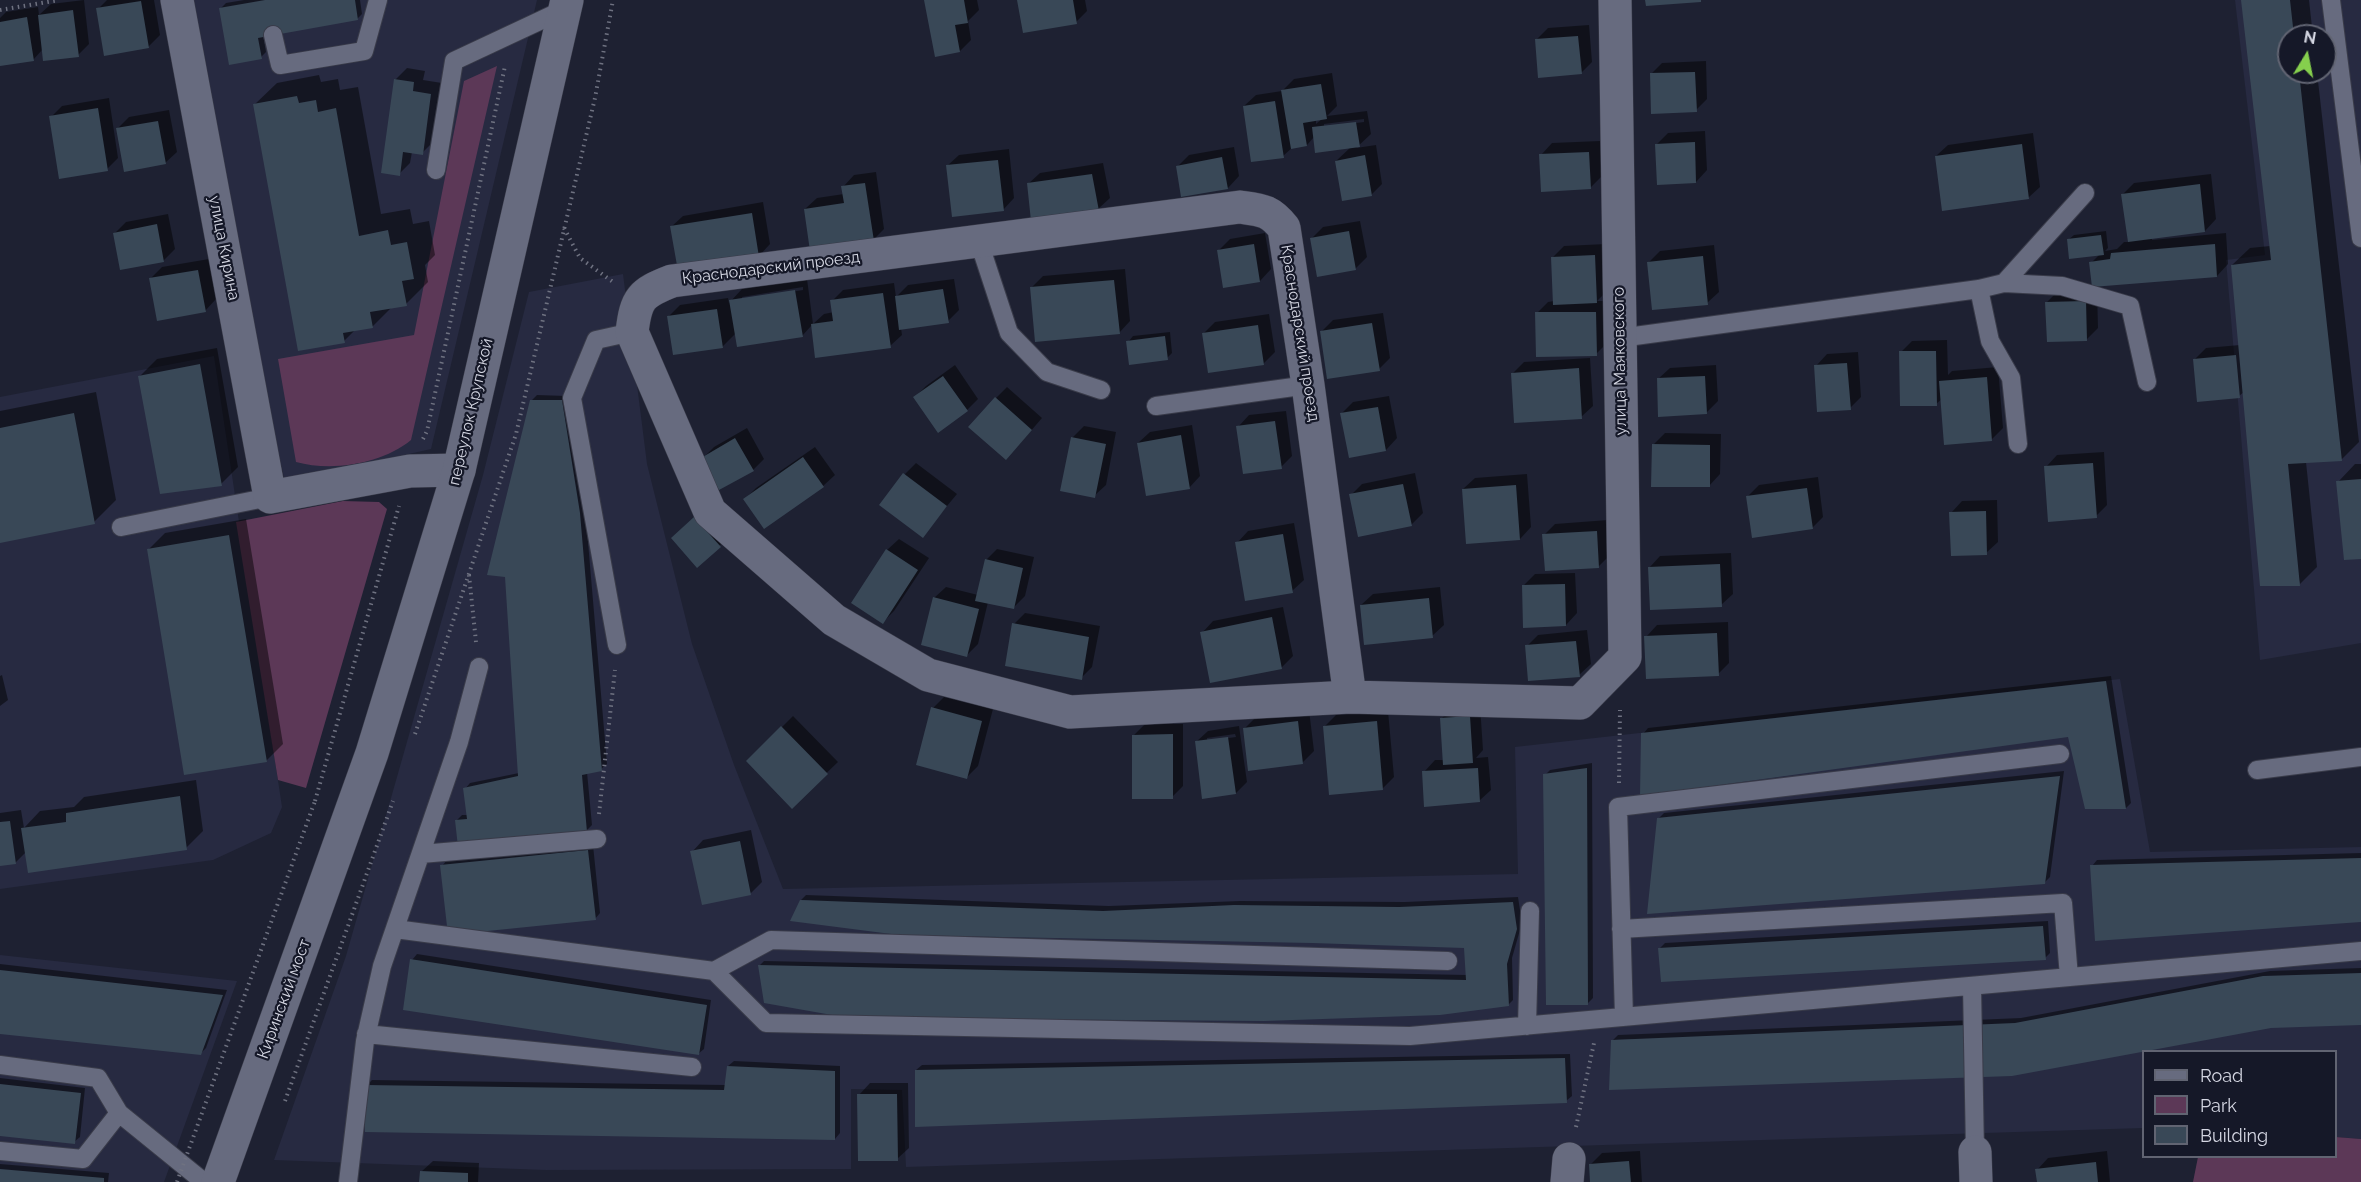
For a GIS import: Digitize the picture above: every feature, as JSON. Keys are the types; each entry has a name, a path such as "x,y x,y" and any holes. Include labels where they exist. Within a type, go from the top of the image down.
{"street":[{"name":"улица Кирина","path":"177,0 270,497"},
{"name":"улица Маяковского","path":"1615,0 1625,657 1621,661"},
{"name":"переулок Крупской","path":"350,816 379,731 459,470 566,4"},
{"name":"Краснодарский проезд","path":"649,290 672,280 1240,207 1259,210 1275,216 1284,228 1308,385 1350,697"},
{"path":"649,290 635,308 632,332 710,512 834,620 928,675 1070,712 1350,697 1580,703 1621,661"},
{"path":"270,497 410,471 459,470"},
{"name":"Киринский мост","path":"218,1182 350,816"}],"lane":[{"path":"273,35 280,65 364,51 378,0"},
{"path":"2331,0 2361,238"},
{"path":"436,170 454,61 512,35 566,4"},
{"path":"2004,283 2085,193"},
{"path":"979,242 1009,333 1047,372 1101,390"},
{"path":"1620,338 1979,289 2004,283 2062,286 2130,306 2147,382"},
{"path":"1979,289 1990,341 2010,378 2018,444"},
{"path":"617,645 572,398 596,340 632,332"},
{"path":"1156,406 1308,385"},
{"path":"121,527 270,497"},
{"path":"348,1182 366,1034 382,966 459,742 479,667"},
{"path":"1624,1017 1618,807 2060,754"},
{"path":"2257,770 2361,757"},
{"path":"421,854 597,838"},
{"path":"1621,930 2063,903 2069,977"},
{"path":"1527,1026 1530,911"},
{"path":"395,929 714,971 771,940 1448,961"},
{"path":"714,971 766,1023 1410,1036 2361,951"},
{"path":"1972,986 1976,1167"},
{"path":"366,1034 692,1067"},
{"path":"0,1065 98,1078 119,1113 204,1182"},
{"path":"0,1151 82,1159 119,1113"}],"path":[{"path":"0,10 59,0"},
{"path":"413,739 516,434 595,98 613,0"},
{"path":"177,1182 315,801 410,471 427,431 512,35"},
{"path":"564,228 580,258 616,285 649,290"},
{"path":"469,572 479,667"},
{"path":"597,838 617,645"},
{"path":"1618,807 1621,661"},
{"path":"283,1105 395,794"},
{"path":"1568,1171 1600,1019"}],"shaded area":[{"path":"190,0 537,0 431,449 285,482 253,340"},
{"path":"2235,0 2361,0 2361,643 2260,660 2226,260 2265,255"},
{"path":"623,274 647,464 692,644 734,765 783,889 1518,874 1515,747 2120,679 2150,852 2361,847 2361,1139 2337,1137 2337,1050 2142,1050 2142,1128 906,1167 902,1090 851,1089 851,1169 546,1170 274,1160 346,956 483,475 529,292"},
{"path":"214,356 282,807 271,833 213,860 0,889 0,397"},
{"path":"0,955 237,981 164,1182 0,1182"}],"green space":[{"path":"497,66 411,440 386,455 356,464 325,466 296,462 278,359 414,335 464,81"},
{"path":"343,501 379,502 387,509 306,788 278,780 236,522"},
{"path":"2337,1137 2361,1139 2361,1182 2193,1182 2198,1158 2337,1158"}],"building":[{"path":"265,0 355,0 358,20 258,38 262,59 229,65 219,8"},
{"path":"924,0 964,0 968,23 955,25 960,52 935,57"},
{"path":"1017,0 1073,0 1077,24 1023,33"},
{"path":"1645,0 1701,0 1701,2 1646,6"},
{"path":"2241,0 2290,0 2293,24 2277,24 2277,84 2300,84 2342,461 2288,464 2300,586 2260,586 2231,265 2271,260"},
{"path":"141,1 149,48 104,56 96,8"},
{"path":"73,10 79,57 43,61 38,15"},
{"path":"27,17 34,61 0,66 0,22"},
{"path":"1578,36 1582,74 1538,78 1535,39"},
{"path":"1695,72 1697,112 1651,114 1650,73"},
{"path":"394,79 414,82 413,91 431,94 423,155 403,152 400,176 381,173"},
{"path":"1321,84 1327,119 1303,123 1307,146 1291,149 1281,90"},
{"path":"297,96 299,103 316,100 318,112 336,108 359,236 388,230 391,245 407,242 414,279 402,281 407,306 370,312 373,328 343,333 345,343 298,351 253,104"},
{"path":"1275,101 1284,158 1251,162 1243,106"},
{"path":"98,108 108,171 59,179 49,116"},
{"path":"158,121 166,164 124,172 116,128"},
{"path":"1356,122 1360,147 1315,153 1312,127"},
{"path":"1695,142 1696,183 1657,185 1655,144"},
{"path":"2022,144 2029,199 1942,211 1935,156"},
{"path":"1589,152 1591,189 1541,192 1539,154"},
{"path":"1365,155 1372,196 1342,201 1335,161"},
{"path":"1222,157 1228,189 1181,197 1176,166"},
{"path":"998,160 1004,211 952,217 946,165"},
{"path":"1092,174 1099,211 1031,221 1027,183"},
{"path":"865,183 874,241 810,251 804,209 844,203 841,186"},
{"path":"2200,184 2205,232 2128,242 2121,194"},
{"path":"752,213 759,257 678,271 670,226"},
{"path":"157,224 164,262 120,270 113,233"},
{"path":"1349,231 1356,270 1317,277 1310,238"},
{"path":"2101,235 2104,255 2069,259 2067,239"},
{"path":"1254,244 1260,282 1223,288 1217,250"},
{"path":"2215,244 2217,277 2092,287 2089,262 2110,259 2111,253"},
{"path":"1595,255 1597,303 1553,305 1551,257"},
{"path":"1703,256 1708,305 1652,310 1647,262"},
{"path":"198,270 206,312 157,321 149,278"},
{"path":"1114,280 1120,334 1035,342 1030,287"},
{"path":"943,289 949,323 899,330 895,296"},
{"path":"795,290 803,337 737,347 729,300"},
{"path":"883,293 891,348 815,358 811,324 833,321 830,300"},
{"path":"2086,301 2087,341 2047,342 2045,302"},
{"path":"717,309 723,348 673,355 667,316"},
{"path":"1535,312 1596,312 1597,356 1536,357"},
{"path":"1372,323 1380,371 1327,379 1320,331"},
{"path":"1258,325 1264,365 1208,373 1202,333"},
{"path":"1165,336 1168,360 1129,365 1126,341"},
{"path":"1899,351 1936,351 1937,406 1900,406"},
{"path":"2236,355 2240,398 2197,402 2193,359"},
{"path":"1847,363 1851,410 1817,412 1814,365"},
{"path":"200,364 222,486 160,494 138,376"},
{"path":"1579,368 1582,419 1514,423 1511,373"},
{"path":"943,376 968,411 938,433 913,397"},
{"path":"1705,376 1707,414 1658,417 1657,378"},
{"path":"1987,377 1992,441 1944,445 1939,381"},
{"path":"995,397 1032,430 1006,460 968,427"},
{"path":"530,400 562,400 580,513 602,771 582,775 587,832 458,847 455,820 467,819 463,788 518,776 505,577 487,575"},
{"path":"1378,407 1386,451 1349,458 1340,413"},
{"path":"74,413 95,524 0,543 0,428"},
{"path":"1275,421 1282,469 1243,474 1236,426"},
{"path":"1181,435 1190,489 1146,496 1137,443"},
{"path":"1071,437 1106,444 1095,498 1060,491"},
{"path":"735,438 754,471 719,490 701,458"},
{"path":"1652,444 1710,445 1710,487 1651,487"},
{"path":"803,457 824,487 764,529 743,499"},
{"path":"2093,463 2097,518 2048,522 2044,466"},
{"path":"903,473 947,506 923,538 879,505"},
{"path":"2361,479 2361,559 2344,560 2336,481"},
{"path":"1403,484 1412,526 1358,537 1349,494"},
{"path":"1516,485 1520,540 1466,544 1462,489"},
{"path":"1807,488 1813,529 1752,538 1746,496"},
{"path":"1986,511 1987,555 1951,556 1949,512"},
{"path":"694,517 721,547 697,568 671,538"},
{"path":"1597,531 1599,568 1545,571 1542,534"},
{"path":"1283,534 1293,593 1245,601 1235,542"},
{"path":"229,535 267,762 184,775 147,549"},
{"path":"886,549 918,570 883,624 851,603"},
{"path":"985,559 1023,568 1014,609 975,601"},
{"path":"1720,564 1722,607 1650,610 1648,567"},
{"path":"1565,584 1566,626 1523,628 1522,585"},
{"path":"933,597 979,609 967,657 921,645"},
{"path":"1429,598 1433,638 1364,645 1360,605"},
{"path":"1272,617 1282,669 1210,683 1200,632"},
{"path":"1012,623 1089,637 1082,680 1005,666"},
{"path":"1717,633 1719,676 1646,679 1644,636"},
{"path":"1576,641 1580,677 1528,681 1525,645"},
{"path":"2106,681 2126,809 2085,809 2068,737 1640,796 1641,733"},
{"path":"931,707 982,721 967,779 916,765"},
{"path":"1470,716 1473,763 1443,765 1440,718"},
{"path":"1298,721 1303,764 1248,771 1243,728"},
{"path":"1377,721 1383,790 1329,795 1323,726"},
{"path":"781,726 828,774 792,809 746,761"},
{"path":"1173,734 1173,799 1132,799 1132,735"},
{"path":"1228,737 1236,794 1202,799 1195,741"},
{"path":"1478,768 1480,802 1424,807 1422,771"},
{"path":"1587,768 1588,1005 1546,1005 1543,774"},
{"path":"2060,776 2045,884 1647,914 1657,818"},
{"path":"180,796 187,850 28,873 21,828 66,822 66,813"},
{"path":"10,821 16,864 0,866 0,822"},
{"path":"740,841 751,895 702,905 690,851"},
{"path":"588,850 596,920 448,935 440,865"},
{"path":"2361,858 2361,922 2095,941 2090,865"},
{"path":"800,900 1103,911 1234,905 1399,907 1513,902 1517,929 1507,964 1509,1006 1440,1015 1264,1021 849,1018 764,1003 758,965 1466,980 1464,948 899,935 790,921"},
{"path":"2043,926 2046,960 1661,982 1658,948"},
{"path":"410,959 707,1005 699,1055 403,1010"},
{"path":"0,970 223,995 201,1055 0,1034"},
{"path":"2361,973 2361,1025 2271,1028 2142,1050 2142,1052 2012,1076 1609,1090 1611,1040 2015,1023 2263,976"},
{"path":"1565,1058 1567,1103 915,1127 915,1070"},
{"path":"727,1066 835,1071 835,1140 365,1132 365,1085 724,1090"},
{"path":"0,1084 81,1093 75,1144 0,1136"},
{"path":"857,1094 897,1094 898,1161 858,1161"},
{"path":"1629,1161 1631,1182 1590,1182 1589,1164"},
{"path":"2096,1162 2098,1182 2037,1182 2035,1169"},
{"path":"0,1169 104,1178 104,1182 0,1182"},
{"path":"420,1171 468,1173 468,1182 419,1182"}]}
